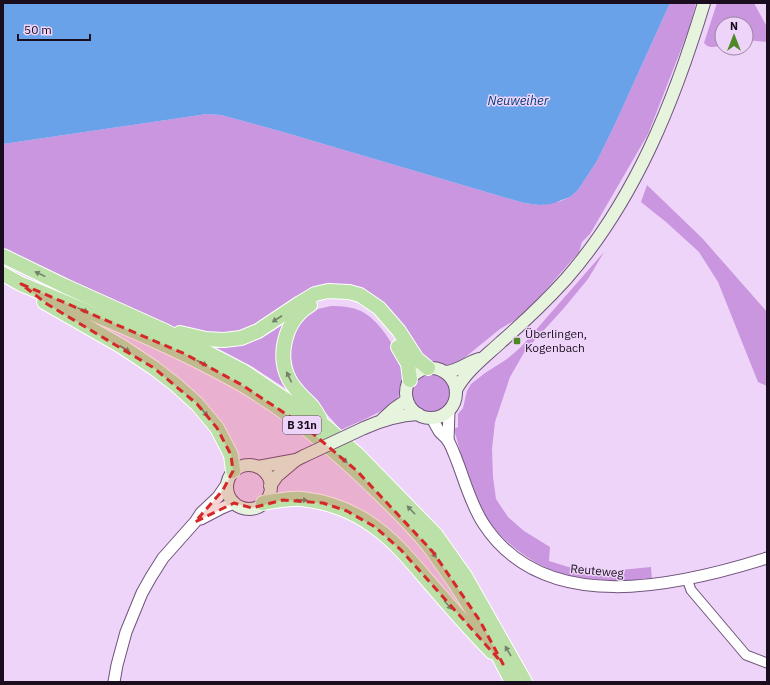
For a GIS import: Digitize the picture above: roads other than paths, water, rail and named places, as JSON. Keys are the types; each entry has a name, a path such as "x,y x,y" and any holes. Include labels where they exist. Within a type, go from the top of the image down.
{"highway":[{"name":"B 31n","path":"3,256 165,331 244,371 325,426 358,455 436,535 465,576 525,682"},
{"name":"B 31n","path":"3,274 21,284 186,354 242,385 304,426 358,471 434,552 480,621 512,682"},
{"path":"21,284 47,304 121,346 176,385 197,404 217,428 231,455 233,471"},
{"path":"165,331 185,333 206,339 224,340 241,338 258,331 315,294 328,291 349,292 360,295 379,308 399,331 416,359 428,368"},
{"path":"325,426 312,407 290,381 284,365 283,356 285,338 289,329 299,314 315,302 334,298 344,299 363,306 372,312 380,319 408,364 410,380"},
{"path":"263,503 301,499 323,503 347,511 375,527 401,550 472,632 503,664"}],"main road":[{"path":"482,358 472,361 451,372 428,368 414,374 406,390 407,400 411,408 424,417 432,418 438,417 449,410 455,401 456,390 460,383 482,358 552,294 581,260 608,223 620,205 642,165 663,121 691,45 704,3"},
{"path":"445,372 452,380 456,390"},
{"path":"382,420 407,400"},
{"path":"270,486 277,476 300,458 382,420 402,415 418,414"},
{"path":"258,467 300,458"},
{"path":"245,465 258,467 267,475 270,493 263,503 252,508 246,508 234,503 228,494 227,484 233,471 245,465"}],"street":[{"name":"Reuteweg","path":"448,441 449,410"},
{"name":"Reuteweg","path":"432,418 448,441 471,501 484,523 493,536 508,551 534,569 564,581 602,587 629,587 687,579 767,558"},
{"path":"114,682 126,632 142,593 164,558 201,513 218,497 227,484"},
{"path":"195,522 234,503"},
{"path":"687,579 691,590 746,655 767,663"}],"water":[{"name":"Neuweiher","path":"3,3 670,3 597,161 578,190 570,197 551,204 539,205 524,203 221,115 207,114 3,144"}],"place":[{"name":"Überlingen, Kogenbach","path":"517,341"}]}
